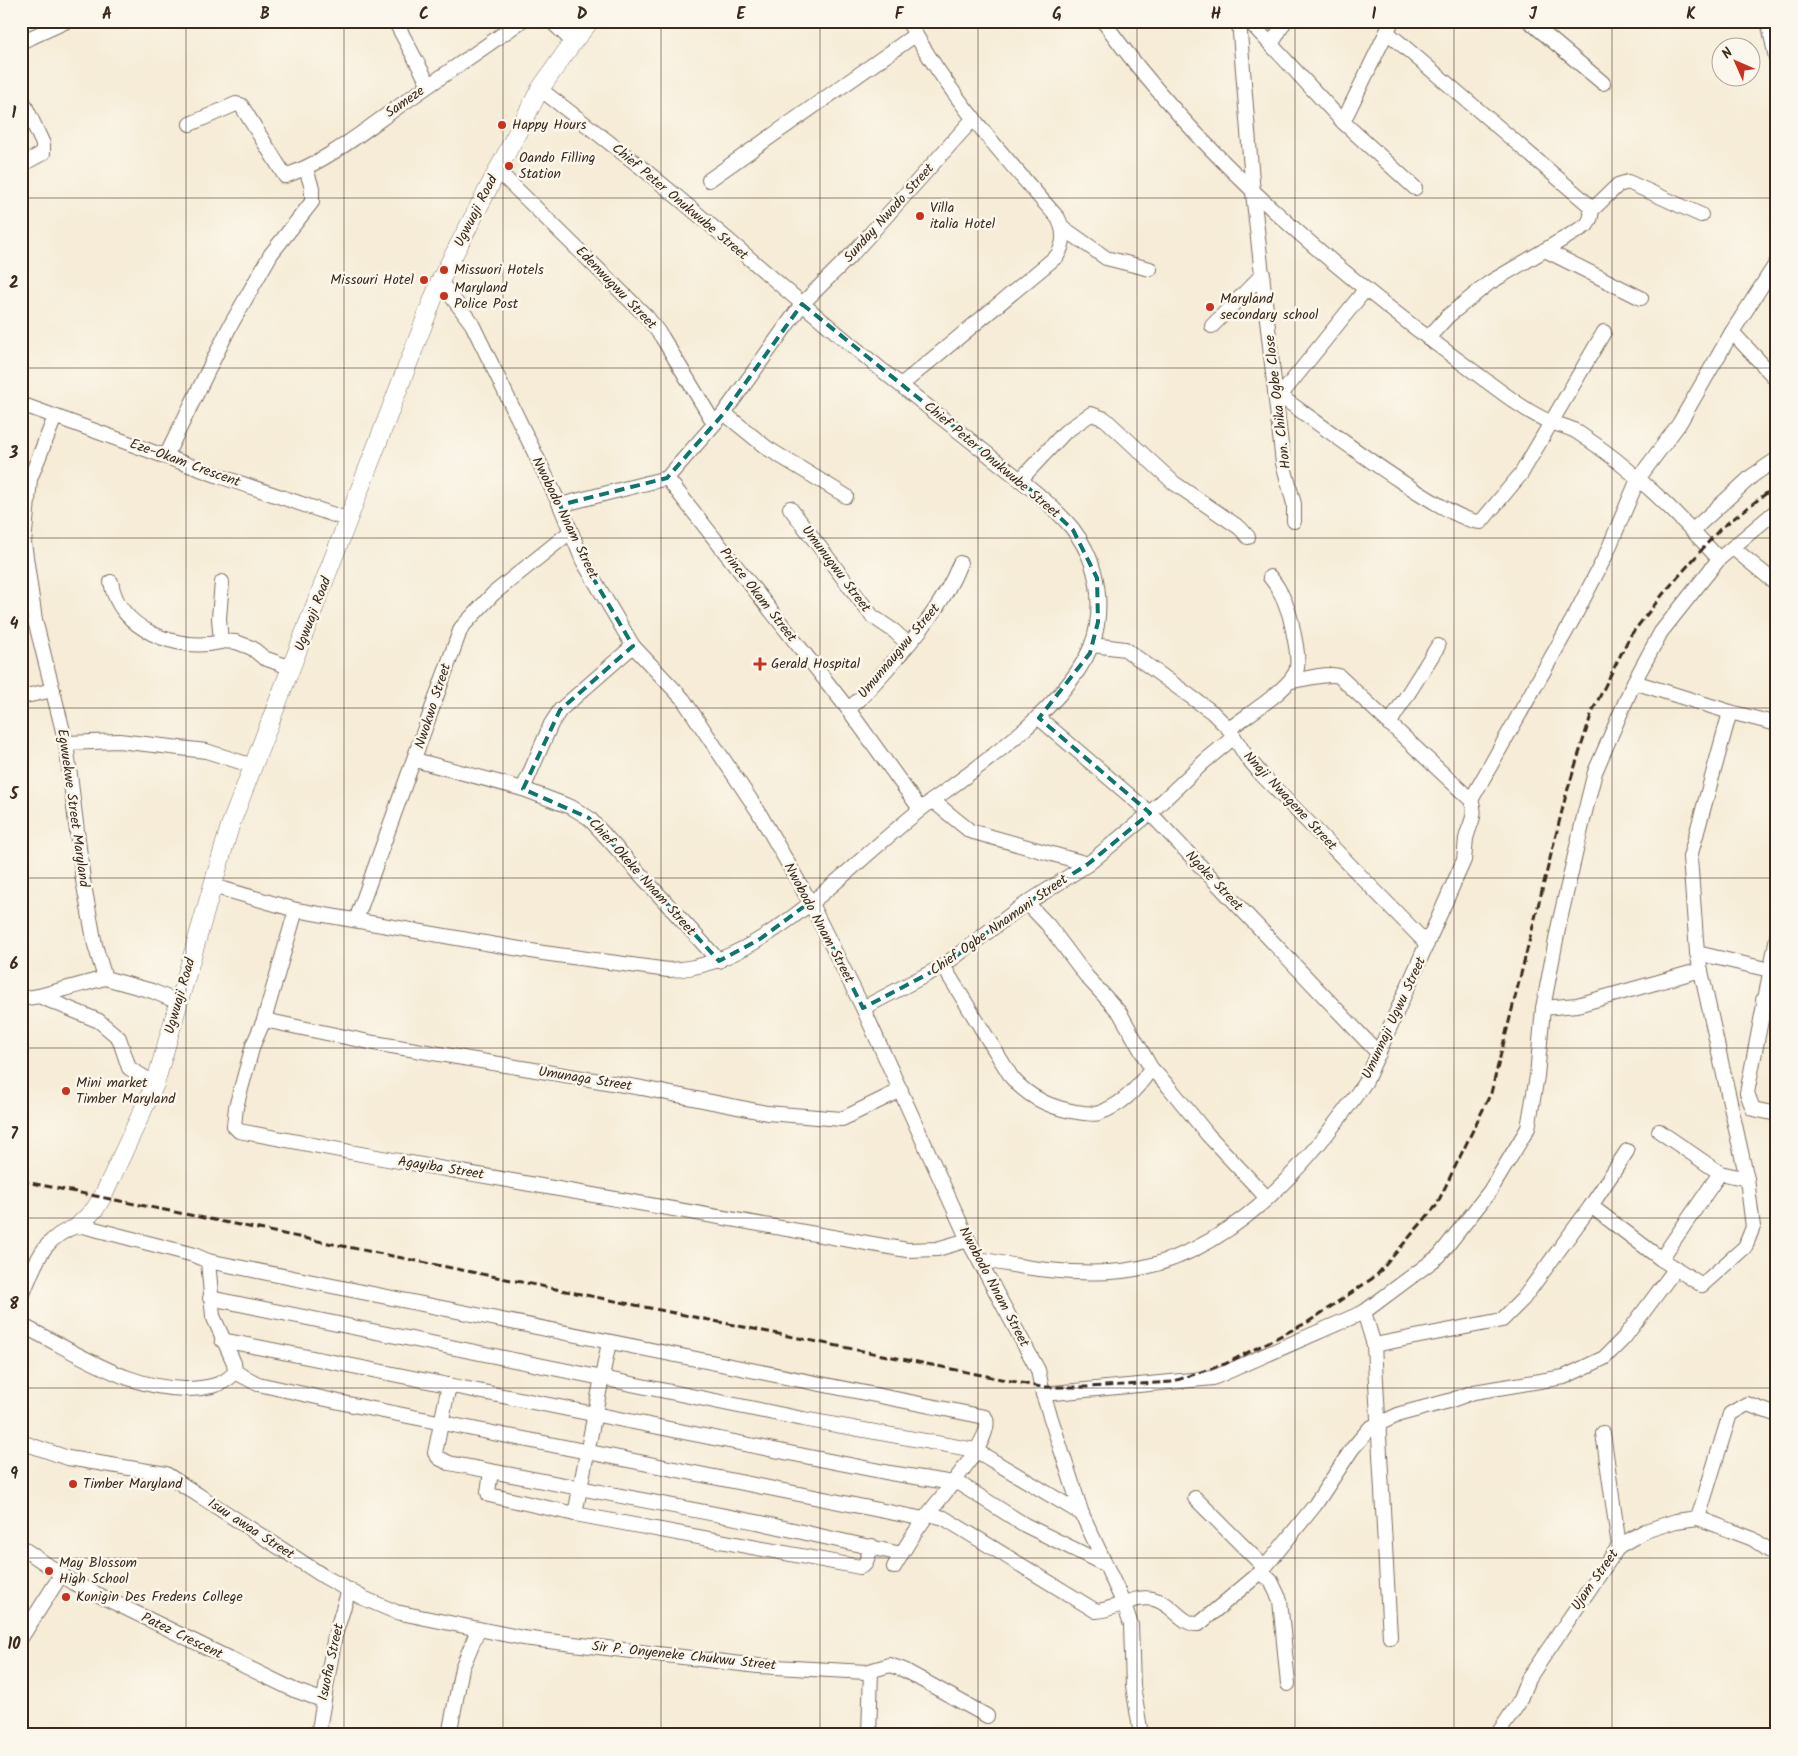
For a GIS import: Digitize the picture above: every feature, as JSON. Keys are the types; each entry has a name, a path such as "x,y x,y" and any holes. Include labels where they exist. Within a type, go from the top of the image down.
{"main road":[{"name":"Ugwuaji Road","path":"79,1225 95,1209 103,1196 155,1084 230,826 440,281 540,89 590,21"}],"street":[{"path":"21,42 67,21"},
{"path":"395,21 429,85"},
{"name":"Sameze","path":"190,124 236,104 241,105 285,176 306,168 474,56 521,21"},
{"path":"551,21 573,42"},
{"path":"900,385 1057,256 1062,247 1062,227 1058,218 974,118 908,21"},
{"path":"1103,21 1134,62 1182,118 1253,193 1305,240 1365,290 1486,381 1551,422 1576,431 1638,479 1693,530 1719,559"},
{"name":"Hon. Chika Ogbe Close","path":"1238,21 1253,193 1278,396 1283,463 1294,504 1294,521"},
{"path":"1249,21 1343,122 1414,188"},
{"path":"1271,45 1285,21"},
{"path":"1529,21 1603,83"},
{"path":"1768,21 1776,58"},
{"path":"1343,122 1389,26 1588,204 1592,210 1592,217 1587,224 1489,283 1448,316 1428,338"},
{"path":"709,180 916,35"},
{"name":"Chief Peter Onukwube Street","path":"213,886 296,910 543,953 668,970 682,970 719,961 760,939 810,902 920,809 933,801 1039,718 1084,662 1094,645 1098,622 1096,578 1092,564 1073,530 1020,480 900,385 638,165 540,89"},
{"path":"21,97 43,144 43,153 21,165"},
{"name":"Sunday Nwodo Street","path":"667,478 719,418 802,304 854,252 974,118"},
{"path":"166,456 229,328 266,262 290,228 312,202 312,188 306,168"},
{"name":"Edenwugwu Street","path":"497,170 647,317 719,418"},
{"path":"1592,210 1618,185 1628,182 1701,215"},
{"path":"1062,227 1106,258 1150,269"},
{"path":"1546,250 1641,298"},
{"path":"1290,681 1333,674 1472,800 1605,557 1638,479 1679,424 1732,332 1777,262"},
{"path":"1212,326 1263,274"},
{"name":"Nwobodo Nnam Street","path":"440,281 472,324 560,506 584,561 633,646 683,699 758,811 810,902 863,1008 968,1240 1038,1370 1043,1394 1082,1514 1124,1604 1131,1625 1133,1686 1141,1735"},
{"path":"1365,290 1278,396 1430,501 1473,522 1481,522 1492,512 1521,474 1604,332"},
{"path":"1732,332 1777,380"},
{"name":"Eze-Okam Crescent","path":"21,404 349,520"},
{"path":"1020,480 1065,432 1091,414 1105,419 1174,483 1240,528 1248,536"},
{"name":"Egwuekwe Street Maryland","path":"55,417 30,479 23,535 35,620 66,743 83,880 95,944 104,978"},
{"path":"719,418 846,496"},
{"path":"1693,530 1752,476 1777,459"},
{"path":"560,506 667,478"},
{"name":"Prince Okam Street","path":"667,478 848,709 920,809"},
{"name":"Umunugwu Street","path":"790,508 872,616 894,631 908,644"},
{"path":"1043,1394 1213,1378 1364,1312 1438,1256 1490,1191 1528,1128 1537,1076 1543,1008 1559,924 1595,772 1634,682 1662,632 1719,559 1777,510"},
{"name":"Nwokwo Street","path":"356,920 461,628 493,594 570,532"},
{"path":"1733,548 1777,584"},
{"name":"Umunnaugwu Street","path":"848,709 934,614 952,582 960,563"},
{"path":"1270,577 1276,584 1290,616 1298,653 1296,668 1290,681"},
{"path":"111,582 118,607 153,635 186,642 236,642 252,648 264,658 292,668"},
{"path":"221,641 219,618 222,582"},
{"name":"Nnaji Nwagene Street","path":"1094,645 1125,649 1212,712 1232,733 1262,775 1427,944"},
{"path":"523,789 551,724 560,710 633,646"},
{"path":"1389,724 1438,646"},
{"name":"Chief Ogbe Nnamani Street","path":"863,1008 944,966 1027,903 1088,864 1150,813 1232,733 1290,681"},
{"path":"1634,682 1730,712 1777,724"},
{"path":"21,697 53,690"},
{"path":"1591,1206 1661,1259 1702,1285 1745,1247 1753,1228 1747,1179 1697,953 1690,857 1730,712"},
{"name":"Ngoke Street","path":"1039,718 1150,813 1379,1054"},
{"path":"66,743 119,741 206,751 253,766"},
{"name":"Chief Okeke Nnam Street","path":"415,760 523,789 571,807 589,818 719,961"},
{"name":"Umunnaji Ugwu Street","path":"979,1259 1029,1268 1073,1272 1121,1271 1144,1268 1179,1257 1200,1247 1244,1220 1303,1161 1366,1081 1464,860 1466,839 1475,814 1472,800"},
{"path":"933,801 970,831 1088,864"},
{"path":"1027,903 1048,925 1087,977 1120,1013 1151,1068 1208,1135 1267,1198"},
{"name":"Agayiba Street","path":"296,910 264,1020 253,1044 236,1107 234,1126 239,1131 382,1158 907,1250 937,1249 968,1240"},
{"path":"1777,937 1770,970 1770,1001 1747,1093 1754,1109 1777,1114"},
{"path":"1697,953 1770,970"},
{"path":"944,966 1019,1086 1051,1106 1066,1111 1097,1114 1118,1105 1139,1087 1151,1068"},
{"path":"1543,1008 1577,1005 1700,970"},
{"path":"21,999 39,996 104,978 152,991 178,1002"},
{"path":"39,996 99,1021 119,1038 129,1068 155,1084"},
{"name":"Umunaga Street","path":"264,1020 374,1043 642,1088 767,1113 842,1119 900,1090"},
{"path":"1659,1131 1720,1173 1747,1179"},
{"path":"1374,1345 1502,1320 1523,1299 1591,1206 1627,1151"},
{"path":"1661,1259 1720,1173"},
{"path":"21,1298 41,1252 47,1243 62,1232 79,1225 194,1255 208,1261 985,1417 986,1426 975,1450 955,1482 926,1516 894,1567"},
{"path":"21,1325 112,1372 162,1387 184,1389 220,1384 229,1379 235,1372 234,1363 222,1340 213,1316 208,1261"},
{"path":"235,1372 258,1384 441,1422 589,1452 944,1518 1089,1608 1101,1611 1142,1598 1163,1602 1186,1621 1199,1624 1262,1569 1316,1505 1352,1449 1370,1428 1378,1422 1474,1392 1564,1376 1604,1358 1624,1338 1676,1268"},
{"path":"210,1298 803,1419 975,1450 1082,1514"},
{"path":"1364,1312 1374,1345 1390,1637"},
{"path":"222,1340 595,1415 674,1428 890,1473 955,1482 964,1485 1025,1525 1104,1564"},
{"path":"575,1514 589,1452 609,1342"},
{"path":"449,1385 435,1453 438,1458 492,1472 872,1546 901,1554"},
{"path":"1698,1518 1730,1414 1746,1404 1777,1415"},
{"path":"1603,1433 1619,1546"},
{"name":"Isuu awaa Street","path":"21,1442 68,1458 166,1474 263,1538 349,1590 396,1612 478,1630"},
{"path":"492,1472 489,1495 575,1514 860,1567 865,1564 872,1546"},
{"path":"1195,1498 1271,1581 1280,1600 1288,1684"},
{"name":"Ujam Street","path":"1497,1735 1511,1716 1528,1679 1619,1546 1645,1531 1676,1520 1698,1518 1753,1539 1777,1556"},
{"name":"Patez Crescent","path":"21,1547 61,1575 294,1690 322,1700"},
{"path":"21,1638 61,1575"},
{"name":"Isuofia Street","path":"318,1735 322,1700 336,1635 349,1590"},
{"path":"449,1735 462,1668 478,1630"},
{"name":"Sir P. Onyeneke Chukwu Street","path":"478,1630 522,1638 758,1666 866,1672 884,1666 896,1667 987,1716"},
{"path":"869,1735 871,1671"}],"highlighted area":[{"path":"802,304 1020,480 1073,530 1097,578 1098,622 1090,653 1039,718 1150,813 1088,864 1018,909 943,966 863,1008 810,902 760,939 719,961 589,818 523,789 560,710 633,646 583,561 560,505 667,478 724,413"}],"railway":[{"path":"21,1181 1041,1387 1090,1387 1171,1382 1225,1364 1308,1322 1376,1276 1436,1206 1491,1093 1566,795 1592,712 1630,636 1663,594 1720,529 1777,485"}],"place":[{"name":"Happy Hours","path":"502,125"},
{"name":"Oando Filling Station","path":"509,166"},
{"name":"Villa italia Hotel","path":"920,216"},
{"name":"Missuori Hotels","path":"444,270"},
{"name":"Missouri Hotel","path":"424,280"},
{"name":"Maryland Police Post","path":"444,296"},
{"name":"Maryland secondary school","path":"1210,307"},
{"name":"Gerald Hospital","path":"760,664"},
{"name":"Mini market Timber Maryland","path":"66,1091"},
{"name":"Timber Maryland","path":"73,1484"},
{"name":"May Blossom High School","path":"49,1571"},
{"name":"Konigin Des Fredens College","path":"66,1597"}]}
